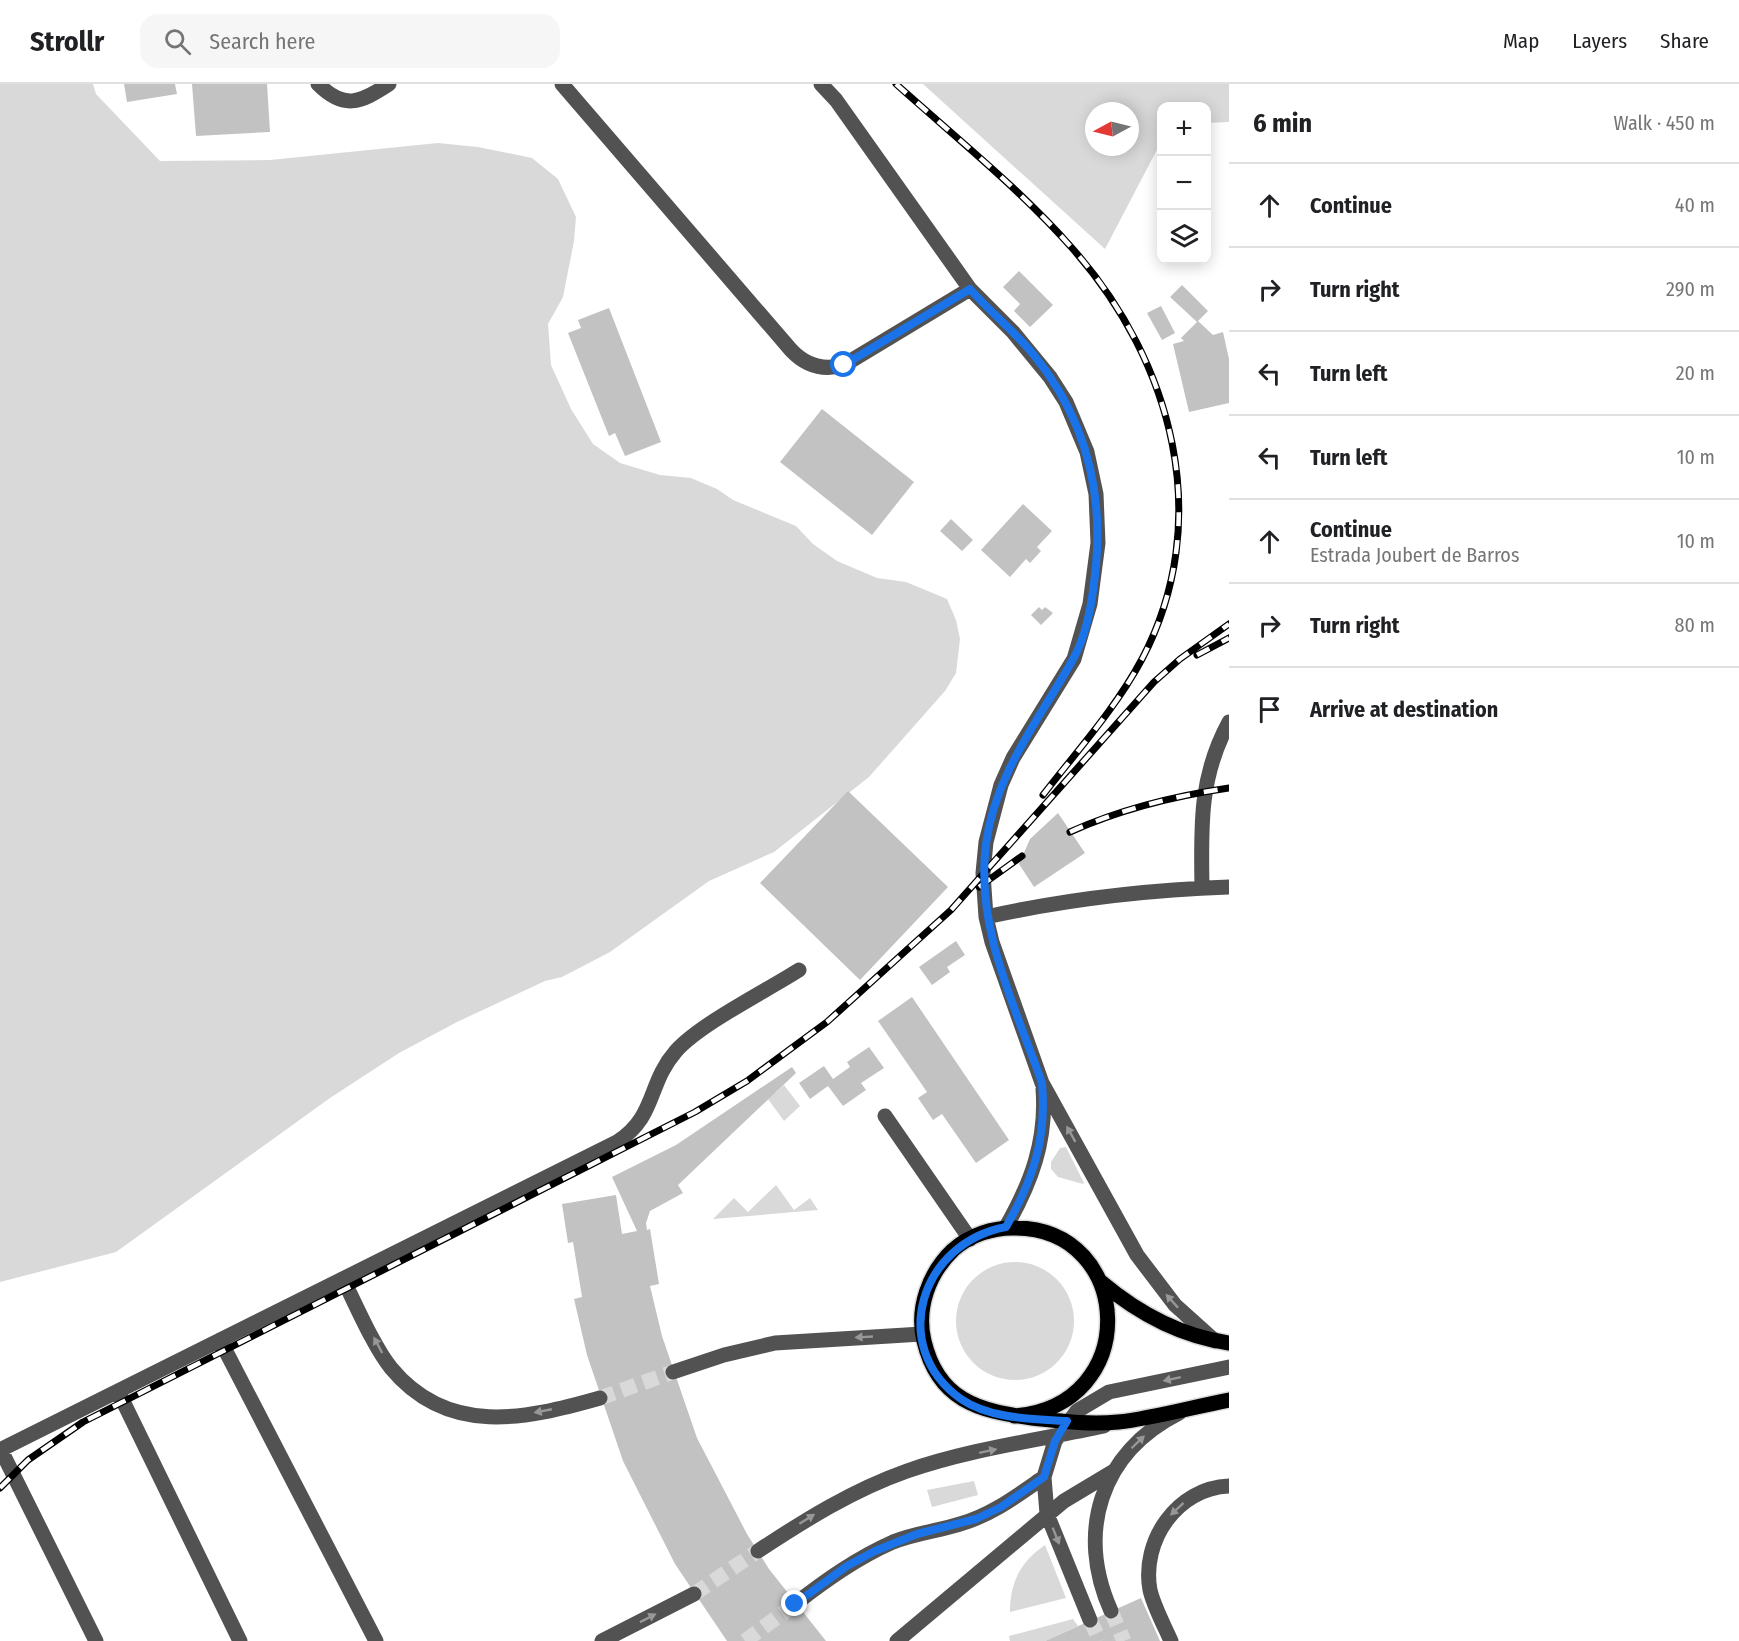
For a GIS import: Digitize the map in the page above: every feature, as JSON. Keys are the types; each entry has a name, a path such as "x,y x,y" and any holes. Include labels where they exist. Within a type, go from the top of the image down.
{"main road":[{"path":"1014,1416 1042,1411 1067,1400 1094,1372 1105,1346 1108,1317 1099,1281 1090,1264 1061,1239 1025,1228 1006,1227 987,1231 954,1249 931,1279 923,1306 922,1334 935,1370 946,1386 977,1408 1014,1416 1099,1423 1134,1420 1229,1400"},
{"path":"1099,1281 1141,1313 1188,1334 1222,1342"}],"lane":[{"path":"318,84 331,97 348,102 365,98 389,84"},
{"path":"562,84 791,350 806,363 826,368 844,365 970,289"},
{"path":"821,84 836,100 970,289 1032,354 1066,402 1087,452 1093,478 1098,543 1090,604 1074,658 1013,758 992,813 983,867 986,917 992,942 1042,1083 1137,1255 1175,1305 1222,1342"},
{"path":"832,84 836,100"},
{"path":"1202,888 1201,814 1205,786 1213,759 1229,722"},
{"path":"986,917 1079,898 1143,891 1229,886"},
{"path":"96,1641 1,1450 626,1136 643,1119 660,1075 677,1050 699,1032 799,970"},
{"path":"1006,1227 1029,1183 1041,1146 1044,1104 1042,1083"},
{"path":"885,1116 970,1239"},
{"path":"343,1279 390,1366 404,1382 437,1404 455,1412 495,1418 568,1407 600,1398"},
{"path":"673,1372 724,1355 775,1343 922,1334"},
{"path":"220,1340 376,1641"},
{"path":"1090,1620 1047,1514 1044,1477 1048,1458 1057,1436 1067,1421 1092,1400 1109,1392 1229,1367"},
{"path":"118,1391 240,1641"},
{"path":"1111,1611 1097,1573 1095,1532 1104,1491 1126,1454 1158,1424 1198,1406"},
{"path":"758,1551 840,1500 908,1471 941,1461 1134,1420"},
{"path":"897,1641 1047,1514 1082,1489 1114,1471"},
{"path":"795,1604 847,1566 875,1551 917,1534 976,1519 1001,1507 1044,1477"},
{"path":"1171,1641 1151,1592 1149,1565 1155,1539 1175,1510 1189,1499 1205,1491 1229,1486"},
{"path":"602,1641 694,1594"}],"shaded area":[{"path":"0,84 93,84 96,94 160,161 270,160 438,143 478,147 532,158 558,179 576,217 574,241 563,297 548,324 551,365 571,409 593,444 620,463 660,475 691,478 717,489 733,500 796,526 813,544 837,561 877,578 906,582 947,599 956,620 960,639 956,673 945,691 869,777 774,852 709,881 610,952 562,977 545,981 457,1022 399,1053 330,1098 116,1252 0,1282"},
{"path":"923,84 1229,84 1229,122 1211,123 1211,102 1157,102 1157,150 1105,249"},
{"path":"784,1085 800,1106 784,1121 768,1099"},
{"path":"1066,1147 1083,1184 1058,1177 1051,1169 1051,1162 1060,1148"},
{"path":"776,1185 794,1210 810,1198 818,1210 713,1219 734,1198 748,1212"},
{"path":"1015,1262 1038,1266 1057,1279 1070,1298 1074,1321 1070,1344 1057,1363 1038,1376 1015,1380 992,1376 973,1363 960,1344 956,1321 960,1298 973,1279 992,1266"},
{"path":"974,1481 978,1495 932,1507 927,1490"},
{"path":"1045,1545 1066,1598 1010,1612 1010,1601 1018,1574 1029,1559"},
{"path":"1073,1619 1078,1626 1045,1641 1010,1641 1009,1636"}],"building":[{"path":"124,84 175,84 177,94 127,102"},
{"path":"192,84 267,84 270,132 196,136"},
{"path":"1019,271 1053,305 1030,327 1014,311 1020,304 1003,287"},
{"path":"1182,285 1208,311 1197,322 1170,297"},
{"path":"1161,306 1175,333 1162,340 1147,313"},
{"path":"609,308 661,442 625,456 615,433 609,436 568,333 581,328 578,320"},
{"path":"1198,321 1213,335 1223,332 1229,359 1229,403 1189,412 1173,344 1184,341 1181,338"},
{"path":"822,409 914,482 872,535 780,462"},
{"path":"1023,504 1052,531 1037,547 1041,551 1030,563 1026,559 1010,577 981,550"},
{"path":"951,519 973,540 962,551 940,531"},
{"path":"1039,607 1042,610 1045,607 1053,613 1041,625 1031,615"},
{"path":"848,791 948,887 860,980 760,883"},
{"path":"1058,813 1085,853 1034,887 1019,864 1030,839"},
{"path":"956,941 965,955 947,967 950,972 932,985 919,967"},
{"path":"912,997 1009,1140 976,1163 942,1114 933,1120 918,1098 927,1092 878,1021"},
{"path":"869,1047 884,1068 861,1083 866,1090 843,1106 828,1086 810,1099 799,1083 824,1066 833,1079 850,1067 847,1062"},
{"path":"792,1067 796,1073 678,1185 683,1193 650,1211 646,1223 647,1230 650,1229 659,1284 650,1286 662,1336 697,1438 747,1534 769,1569 826,1641 727,1641 675,1564 623,1461 587,1355 574,1299 582,1297 573,1242 568,1243 562,1204 616,1195 622,1234 637,1231 612,1177 676,1145"},
{"path":"1141,1598 1160,1641 1045,1641"}],"tunnel":[{"path":"600,1398 673,1372"},
{"path":"694,1594 758,1551"},
{"path":"745,1641 795,1604"},
{"path":"1111,1611 1124,1641"},
{"path":"1090,1620 1100,1641"}],"railway":[{"path":"896,84 986,163 1052,226 1107,293 1136,341 1158,391 1172,444 1179,498 1176,552 1164,606 1132,677 1096,729 1043,795"},
{"path":"0,1488 28,1460 83,1422 695,1112 747,1081 827,1022 951,910 1154,682 1180,659 1229,624"},
{"path":"1197,655 1229,638"},
{"path":"1070,832 1148,804 1229,788"},
{"path":"979,887 1022,856"}],"route":[{"path":"795,1604 847,1566 896,1541 961,1524 1001,1507 1044,1477 1048,1458 1067,1421 995,1414 977,1408 961,1398 946,1386 935,1370 922,1334 921,1316 924,1297 931,1279 954,1249 987,1231 1006,1227 1029,1183 1041,1146 1044,1125 1042,1083 992,942 986,917 983,867 992,813 1001,785 1013,758 1074,658 1083,632 1095,576 1098,543 1093,478 1087,452 1077,426 1066,402 1050,377 1012,332 970,289 844,365"}]}
